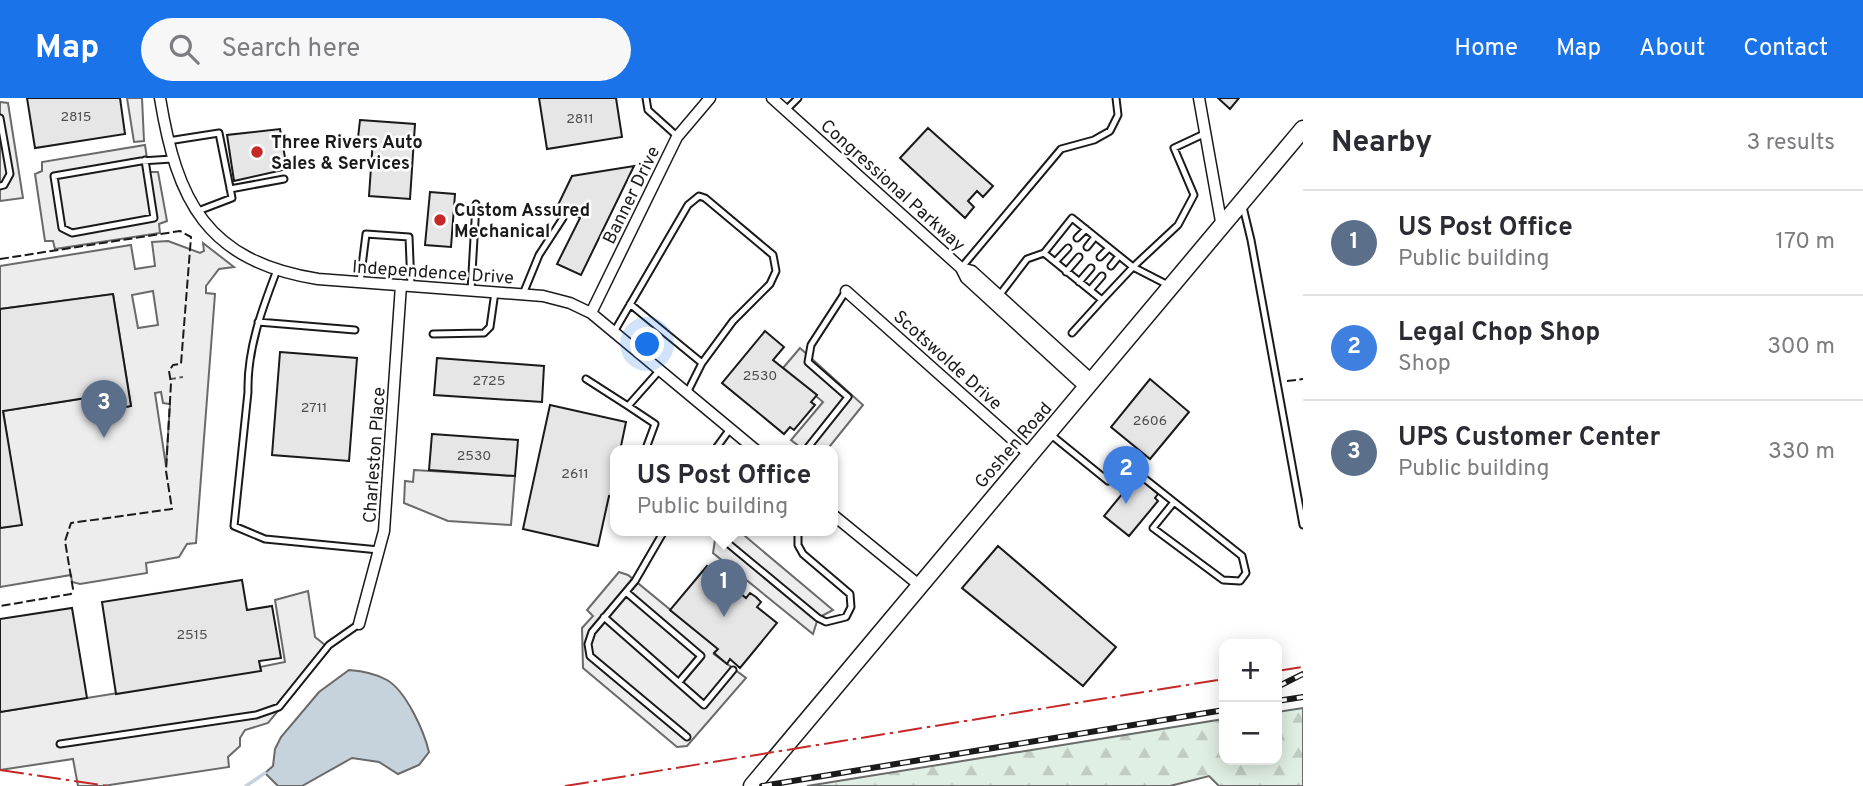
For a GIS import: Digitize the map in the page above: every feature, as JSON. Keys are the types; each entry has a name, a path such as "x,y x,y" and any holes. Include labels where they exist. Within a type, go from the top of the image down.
{"main road":[{"name":"Goshen Road","path":"752,786 1029,454 1223,228 1303,129"}],"street":[{"name":"Independence Drive","path":"160,98 172,159 180,184 196,212 228,244 277,270 318,279 523,294 570,303 590,313 750,445"},
{"name":"Banner Drive","path":"590,313 678,137 710,98"},
{"name":"Congressional Parkway","path":"772,98 961,268 967,278 997,298 1090,385"},
{"path":"1199,98 1223,228"},
{"name":"Charleston Place","path":"359,624 384,531 406,285"},
{"name":"Scotswolde Drive","path":"846,291 1029,454"},
{"path":"838,519 919,585"}],"lane":[{"path":"646,98 648,110 678,137"},
{"path":"786,110 798,98"},
{"path":"961,268 1061,149 1094,140 1110,131 1118,115 1116,98"},
{"path":"0,118 10,174 4,185 0,186"},
{"path":"168,141 219,133 232,198 196,212"},
{"path":"1072,333 1133,267 1178,225 1194,195 1174,148 1206,133"},
{"path":"145,160 154,218 72,233 62,228 54,176 145,160 172,159"},
{"path":"230,189 284,179"},
{"path":"614,332 688,205 699,196 705,198 773,255 776,264 769,284 733,321 702,363 687,393"},
{"path":"471,290 476,204"},
{"path":"1242,204 1251,240 1303,525"},
{"path":"523,294 539,255 563,218"},
{"path":"997,298 1027,259 1044,253 1072,218 1133,267 1172,288"},
{"path":"1077,238 1086,229"},
{"path":"360,282 366,234 409,237 406,285"},
{"path":"1087,247 1095,237"},
{"path":"1055,262 1068,248"},
{"path":"1100,257 1109,248"},
{"path":"1044,253 1102,300"},
{"path":"1111,266 1119,256"},
{"path":"1066,272 1079,257"},
{"path":"1079,282 1091,268"},
{"path":"277,270 258,322 248,372 234,526 265,540 379,550"},
{"path":"1090,290 1102,276"},
{"path":"810,445 848,397 808,362 811,345 846,291"},
{"path":"433,334 484,333 490,327 495,292"},
{"path":"630,304 702,363"},
{"path":"258,322 355,330"},
{"path":"628,405 659,371"},
{"path":"586,379 655,424 647,445"},
{"path":"718,445 730,429"},
{"path":"1048,432 1108,481 1125,463 1242,556 1246,573 1240,581 1223,580 1153,528 1174,502"},
{"path":"661,536 625,592 592,632 588,644 590,656 687,737"},
{"path":"719,536 818,618 826,622 846,617 851,607 850,594 803,554 798,545 798,536"},
{"path":"625,592 701,656 679,682"},
{"path":"604,617 704,705 733,670"},
{"path":"60,744 256,715 279,707 329,645 359,624"}],"path":[{"path":"171,379 183,377"}],"green space":[{"path":"1303,708 1303,786 1219,786 1209,776 1170,786 807,786 1219,720 1219,765 1282,765 1282,711"}],"shaded area":[{"path":"127,98 142,98 144,141 134,142"},
{"path":"0,102 8,103 23,198 0,201"},
{"path":"145,145 149,172 158,172 167,221 159,224 160,233 55,249 53,241 45,241 35,174 42,171 42,162"},
{"path":"168,241 200,253 204,251 203,243 234,267 219,269 206,286 206,293 215,294 196,543 187,544 179,557 146,563 147,573 80,584 72,582 71,575 0,587 0,528 21,525 3,411 118,393 120,408 131,406 113,294 0,309 0,266 131,245 135,269 155,266 152,242","holes":["153,291 158,325 138,328 132,295","161,392 163,403 170,404 166,466 155,393"]},
{"path":"800,348 863,405 831,445 797,445 791,440 823,402 783,368"},
{"path":"414,470 515,476 511,525 448,521 404,503 405,481 413,482"},
{"path":"713,536 745,536 833,610 818,618 813,634 713,553"},
{"path":"619,572 628,575 718,649 714,654 746,678 687,746 677,747 583,668 582,628 593,616 587,610"},
{"path":"308,591 315,637 330,649 268,723 245,730 240,738 240,746 228,757 229,767 103,786 78,786 73,759 0,770 0,712 261,670 260,667 285,662 275,600"},
{"path":"349,670 378,676 394,685 413,712 429,752 419,765 398,774 379,762 352,758 302,786 278,786 265,773 273,766 275,749 281,737 319,692"}],"building":[{"path":"27,98 120,98 125,134 35,148"},
{"path":"539,98 616,98 622,137 547,149"},
{"path":"1218,98 1239,98 1230,109"},
{"path":"360,120 415,124 410,199 369,196 373,139 358,138"},
{"path":"928,128 993,186 983,197 977,191 968,201 974,207 965,218 900,158"},
{"name":"Three Rivers Auto Sales & Services","path":"280,129 287,169 234,181 227,135"},
{"path":"634,166 581,275 557,264 580,218 557,207 572,176"},
{"name":"Custom Assured Mechanical","path":"430,192 455,194 451,247 425,245"},
{"path":"113,294 131,406 120,408 118,393 3,411 22,525 0,528 0,309"},
{"path":"765,331 784,347 773,360 817,395 811,402 815,405 794,430 790,427 784,434 722,383"},
{"path":"280,352 357,358 349,461 272,455"},
{"path":"437,358 544,366 542,402 434,395"},
{"path":"1150,379 1189,412 1150,459 1111,427"},
{"path":"550,405 626,422 621,445 610,445 610,496 598,546 523,529"},
{"path":"432,434 518,440 515,476 429,470"},
{"path":"1137,476 1158,494 1155,498 1158,501 1129,536 1104,516"},
{"path":"998,546 1116,647 1083,686 962,588"},
{"path":"707,566 746,598 750,593 756,597 761,602 757,607 777,623 740,668 730,659 727,664 714,653 718,649 670,610"},
{"path":"242,580 247,610 272,606 281,658 259,661 261,671 116,694 102,602"},
{"path":"72,608 87,698 0,712 0,619"}],"waterway":[{"path":"246,786 265,773"}],"railway":[{"path":"1282,684 1303,674"},
{"path":"1282,700 1303,697"},
{"path":"762,786 1219,711"}],"fence":[{"path":"0,259 180,231 191,237 181,364 173,365 169,371 171,383 166,471 172,509 71,523 65,541 73,589 71,594 0,606"},
{"path":"1287,381 1303,379"}],"power":[{"path":"1282,670 1303,667"},
{"path":"565,786 1219,680"},
{"path":"0,770 108,786"}],"place":[{"name":"Three Rivers Auto Sales & Services","path":"257,152"},
{"name":"Custom Assured Mechanical","path":"440,220"},
{"name":"UPS Customer Center","path":"104,438"},
{"name":"Legal Chop Shop","path":"1126,504"},
{"name":"US Post Office","path":"724,617"}]}
